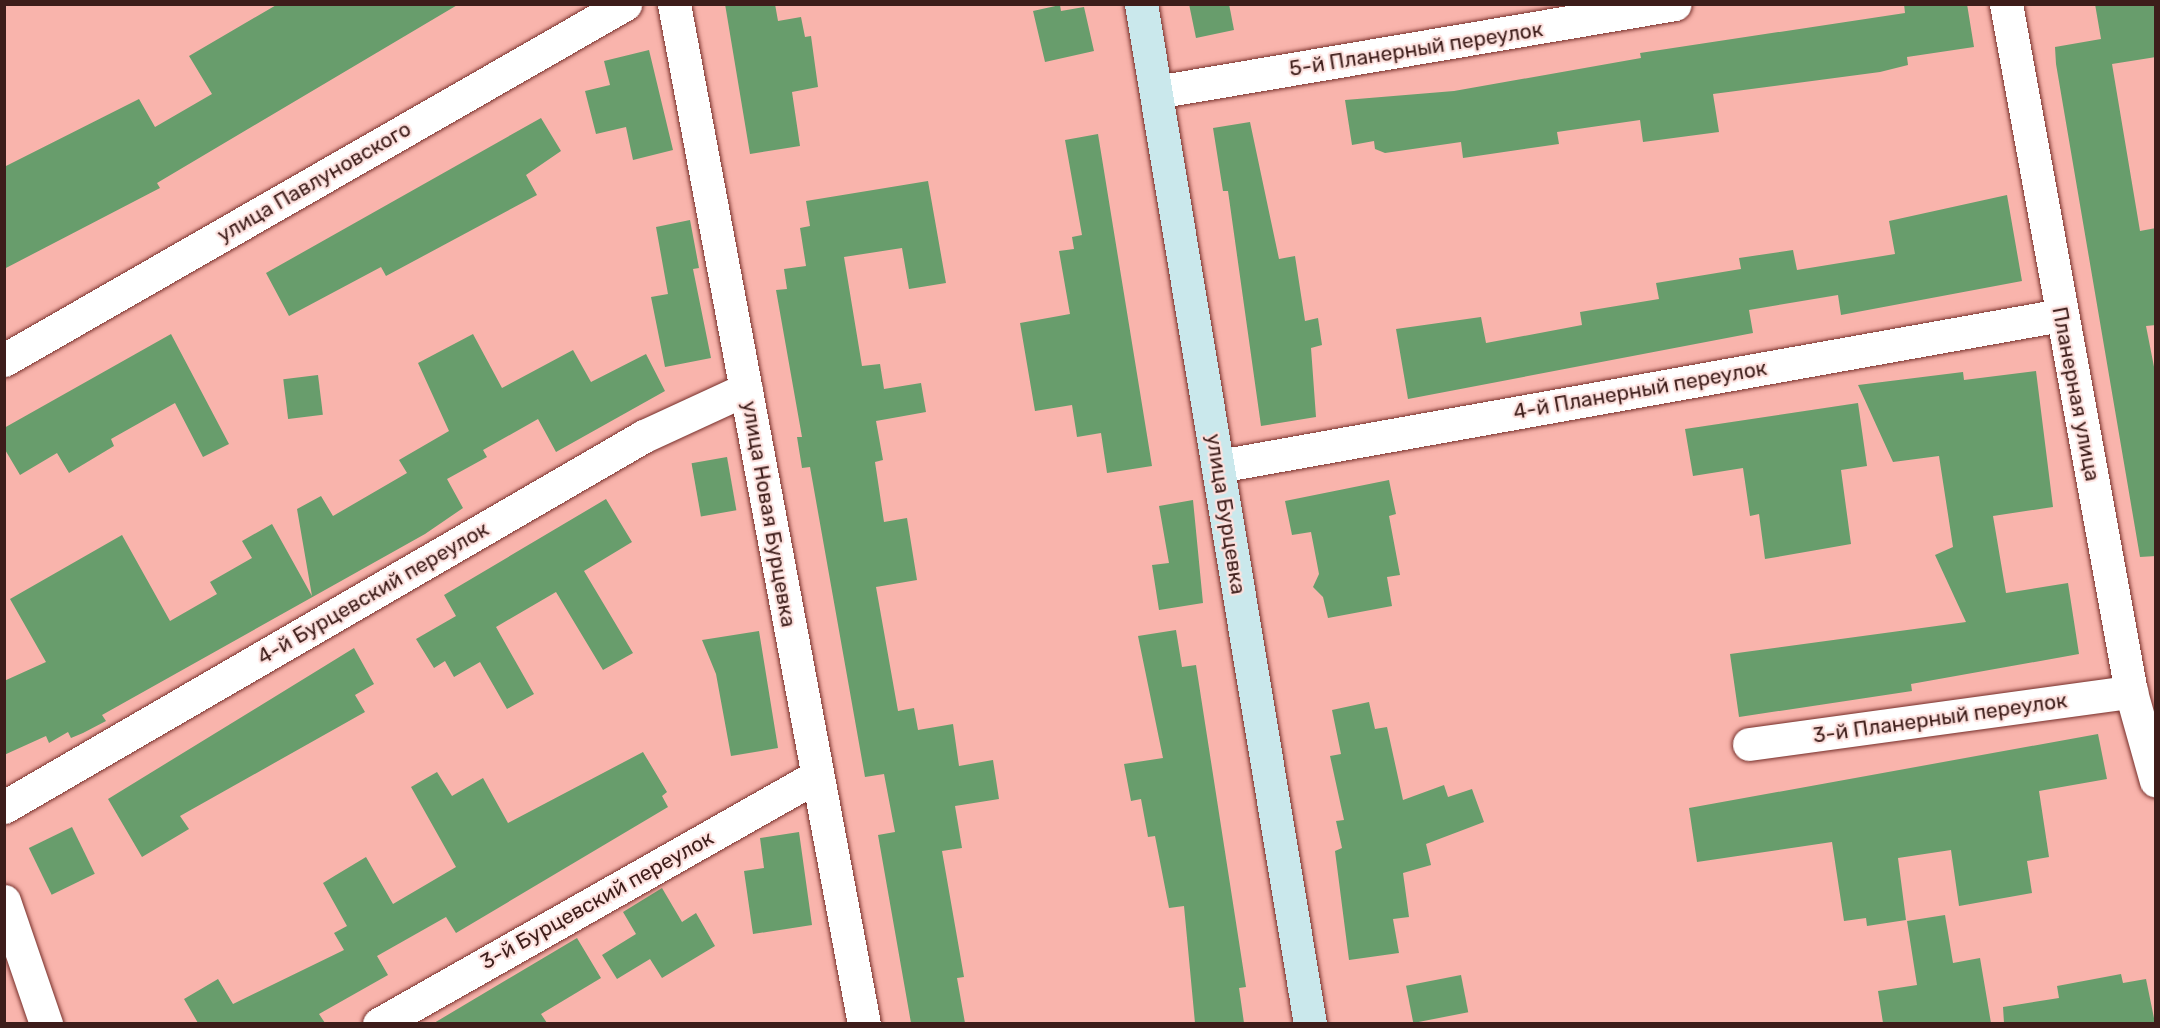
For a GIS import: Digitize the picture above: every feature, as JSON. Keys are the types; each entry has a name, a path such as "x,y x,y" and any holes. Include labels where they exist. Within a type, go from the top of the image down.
{"street":[{"name":"улица Павлуновского","path":"4,360 625,4"},
{"name":"улица Новая Бурцевка","path":"674,4 815,777 864,1023"},
{"name":"улица Бурцевка","path":"1141,4 1310,1023"},
{"name":"5-й Планерный переулок","path":"1156,92 1594,12 1676,4"},
{"name":"Планерная улица","path":"2006,4 2131,692 2156,781"},
{"name":"4-й Планерный переулок","path":"1218,466 2061,315"},
{"name":"4-й Бурцевский переулок","path":"4,807 644,436 746,389"},
{"name":"3-й Планерный переулок","path":"1749,744 2131,692"},
{"name":"3-й Бурцевский переулок","path":"379,1023 815,777"},
{"path":"4,901 46,1023"}],"building":[{"path":"278,4 459,4 157,183 160,188 4,269 4,167 139,99 155,127 212,94 189,56"},
{"path":"725,4 775,4 778,21 801,17 805,37 811,36 818,87 792,92 800,146 750,154"},
{"path":"1189,4 1229,4 1234,30 1196,38"},
{"path":"1904,4 1967,4 1974,47 1907,57 1908,65 1880,72 1713,94 1719,132 1643,142 1640,120 1557,132 1559,144 1463,158 1461,142 1385,153 1375,149 1374,141 1352,145 1345,100 1454,91 1641,58 1640,53 1905,13"},
{"path":"2095,4 2156,4 2156,57 2112,64 2140,231 2156,228 2156,325 2146,326 2156,377 2156,556 2140,557 2056,64 2055,47 2101,39"},
{"path":"1060,5 1061,11 1084,7 1094,51 1045,62 1033,11"},
{"path":"649,50 673,150 633,160 626,127 596,134 585,91 610,85 604,61"},
{"path":"541,118 561,151 526,175 537,195 386,276 381,267 289,316 266,273"},
{"path":"1250,122 1279,259 1295,256 1305,321 1318,318 1322,345 1311,348 1316,417 1261,426 1228,191 1223,191 1213,128"},
{"path":"1098,134 1152,466 1107,473 1101,433 1077,437 1072,405 1035,411 1020,323 1070,314 1059,251 1074,249 1072,237 1082,235 1065,140"},
{"path":"928,181 946,283 909,289 902,248 844,257 862,366 880,364 884,389 921,383 926,412 876,421 883,460 875,462 884,522 907,518 917,580 876,587 898,711 914,708 918,730 953,724 959,766 993,760 999,799 955,806 962,848 942,851 964,977 957,978 965,1023 911,1023 878,835 895,832 884,774 865,777 810,467 802,468 797,437 802,437 776,290 787,289 784,269 806,266 800,228 810,226 806,201"},
{"path":"2007,195 2022,281 1841,315 1838,295 1749,310 1753,333 1408,399 1396,329 1481,317 1486,343 1582,325 1580,312 1659,299 1656,283 1741,269 1739,258 1793,250 1797,270 1895,254 1889,221"},
{"path":"690,220 699,268 693,269 711,358 665,367 651,297 668,294 656,227"},
{"path":"171,334 229,444 203,457 175,403 111,439 114,446 69,473 57,453 20,475 4,448 4,428"},
{"path":"473,334 502,388 573,350 591,382 646,354 665,391 556,452 538,419 483,450 487,457 447,479 463,508 425,534 102,715 106,721 71,738 68,732 49,743 46,736 4,755 4,681 46,662 10,599 122,535 170,621 217,594 210,582 252,558 242,541 272,524 312,596 297,509 321,496 333,516 407,473 399,460 449,431 418,363"},
{"path":"2036,371 2053,507 1993,516 2006,593 2068,583 2079,654 1911,684 1912,691 1739,717 1730,654 1966,622 1935,555 1953,547 1939,456 1893,462 1858,385 1963,372 1964,380"},
{"path":"318,375 323,415 288,419 283,379"},
{"path":"1858,403 1867,466 1841,470 1851,544 1765,559 1759,514 1750,516 1743,468 1693,476 1685,429"},
{"path":"727,457 736,510 701,516 692,463"},
{"path":"1389,480 1396,514 1389,516 1400,575 1387,577 1392,606 1328,618 1323,597 1313,587 1319,574 1311,532 1292,535 1285,501"},
{"path":"606,499 632,542 584,571 633,653 603,670 556,592 496,627 534,694 507,709 480,662 454,677 445,661 434,668 416,639 456,616 444,595"},
{"path":"1193,500 1203,603 1159,610 1152,565 1169,563 1159,506"},
{"path":"1176,630 1182,667 1196,665 1246,987 1239,988 1244,1023 1195,1023 1184,906 1169,908 1155,836 1148,837 1141,799 1131,801 1124,764 1163,758 1138,636"},
{"path":"759,631 778,748 731,756 716,674 702,640"},
{"path":"354,648 374,684 355,695 365,712 180,816 189,829 142,857 108,799"},
{"path":"1369,702 1375,729 1387,727 1403,800 1444,785 1448,797 1472,789 1484,822 1426,844 1431,865 1403,873 1409,917 1393,919 1399,953 1349,960 1335,851 1342,848 1336,821 1344,820 1330,756 1341,754 1332,710"},
{"path":"2098,734 2107,779 2039,791 2049,857 2027,861 2032,893 1959,906 1951,850 1898,858 1906,920 1867,926 1866,918 1844,921 1832,842 1697,862 1689,808"},
{"path":"643,752 667,792 662,796 668,807 456,933 446,917 377,956 388,975 319,1014 325,1023 198,1023 184,999 218,979 233,1004 344,950 334,933 347,926 323,883 366,857 393,904 456,867 411,787 437,772 452,796 483,778 508,823"},
{"path":"72,827 95,874 52,895 29,848"},
{"path":"799,832 812,925 753,934 744,871 764,868 760,838"},
{"path":"662,888 682,922 696,913 715,946 662,978 650,959 617,979 602,955 636,934 623,912"},
{"path":"1945,915 1953,963 1980,958 1991,1023 1883,1023 1878,991 1917,985 1907,921"},
{"path":"577,938 601,978 541,1014 547,1023 434,1023"},
{"path":"2121,974 2123,983 2146,979 2155,1023 2004,1023 2003,1007 2059,998 2057,986"},
{"path":"1461,975 1468,1012 1413,1023 1406,986"}]}
